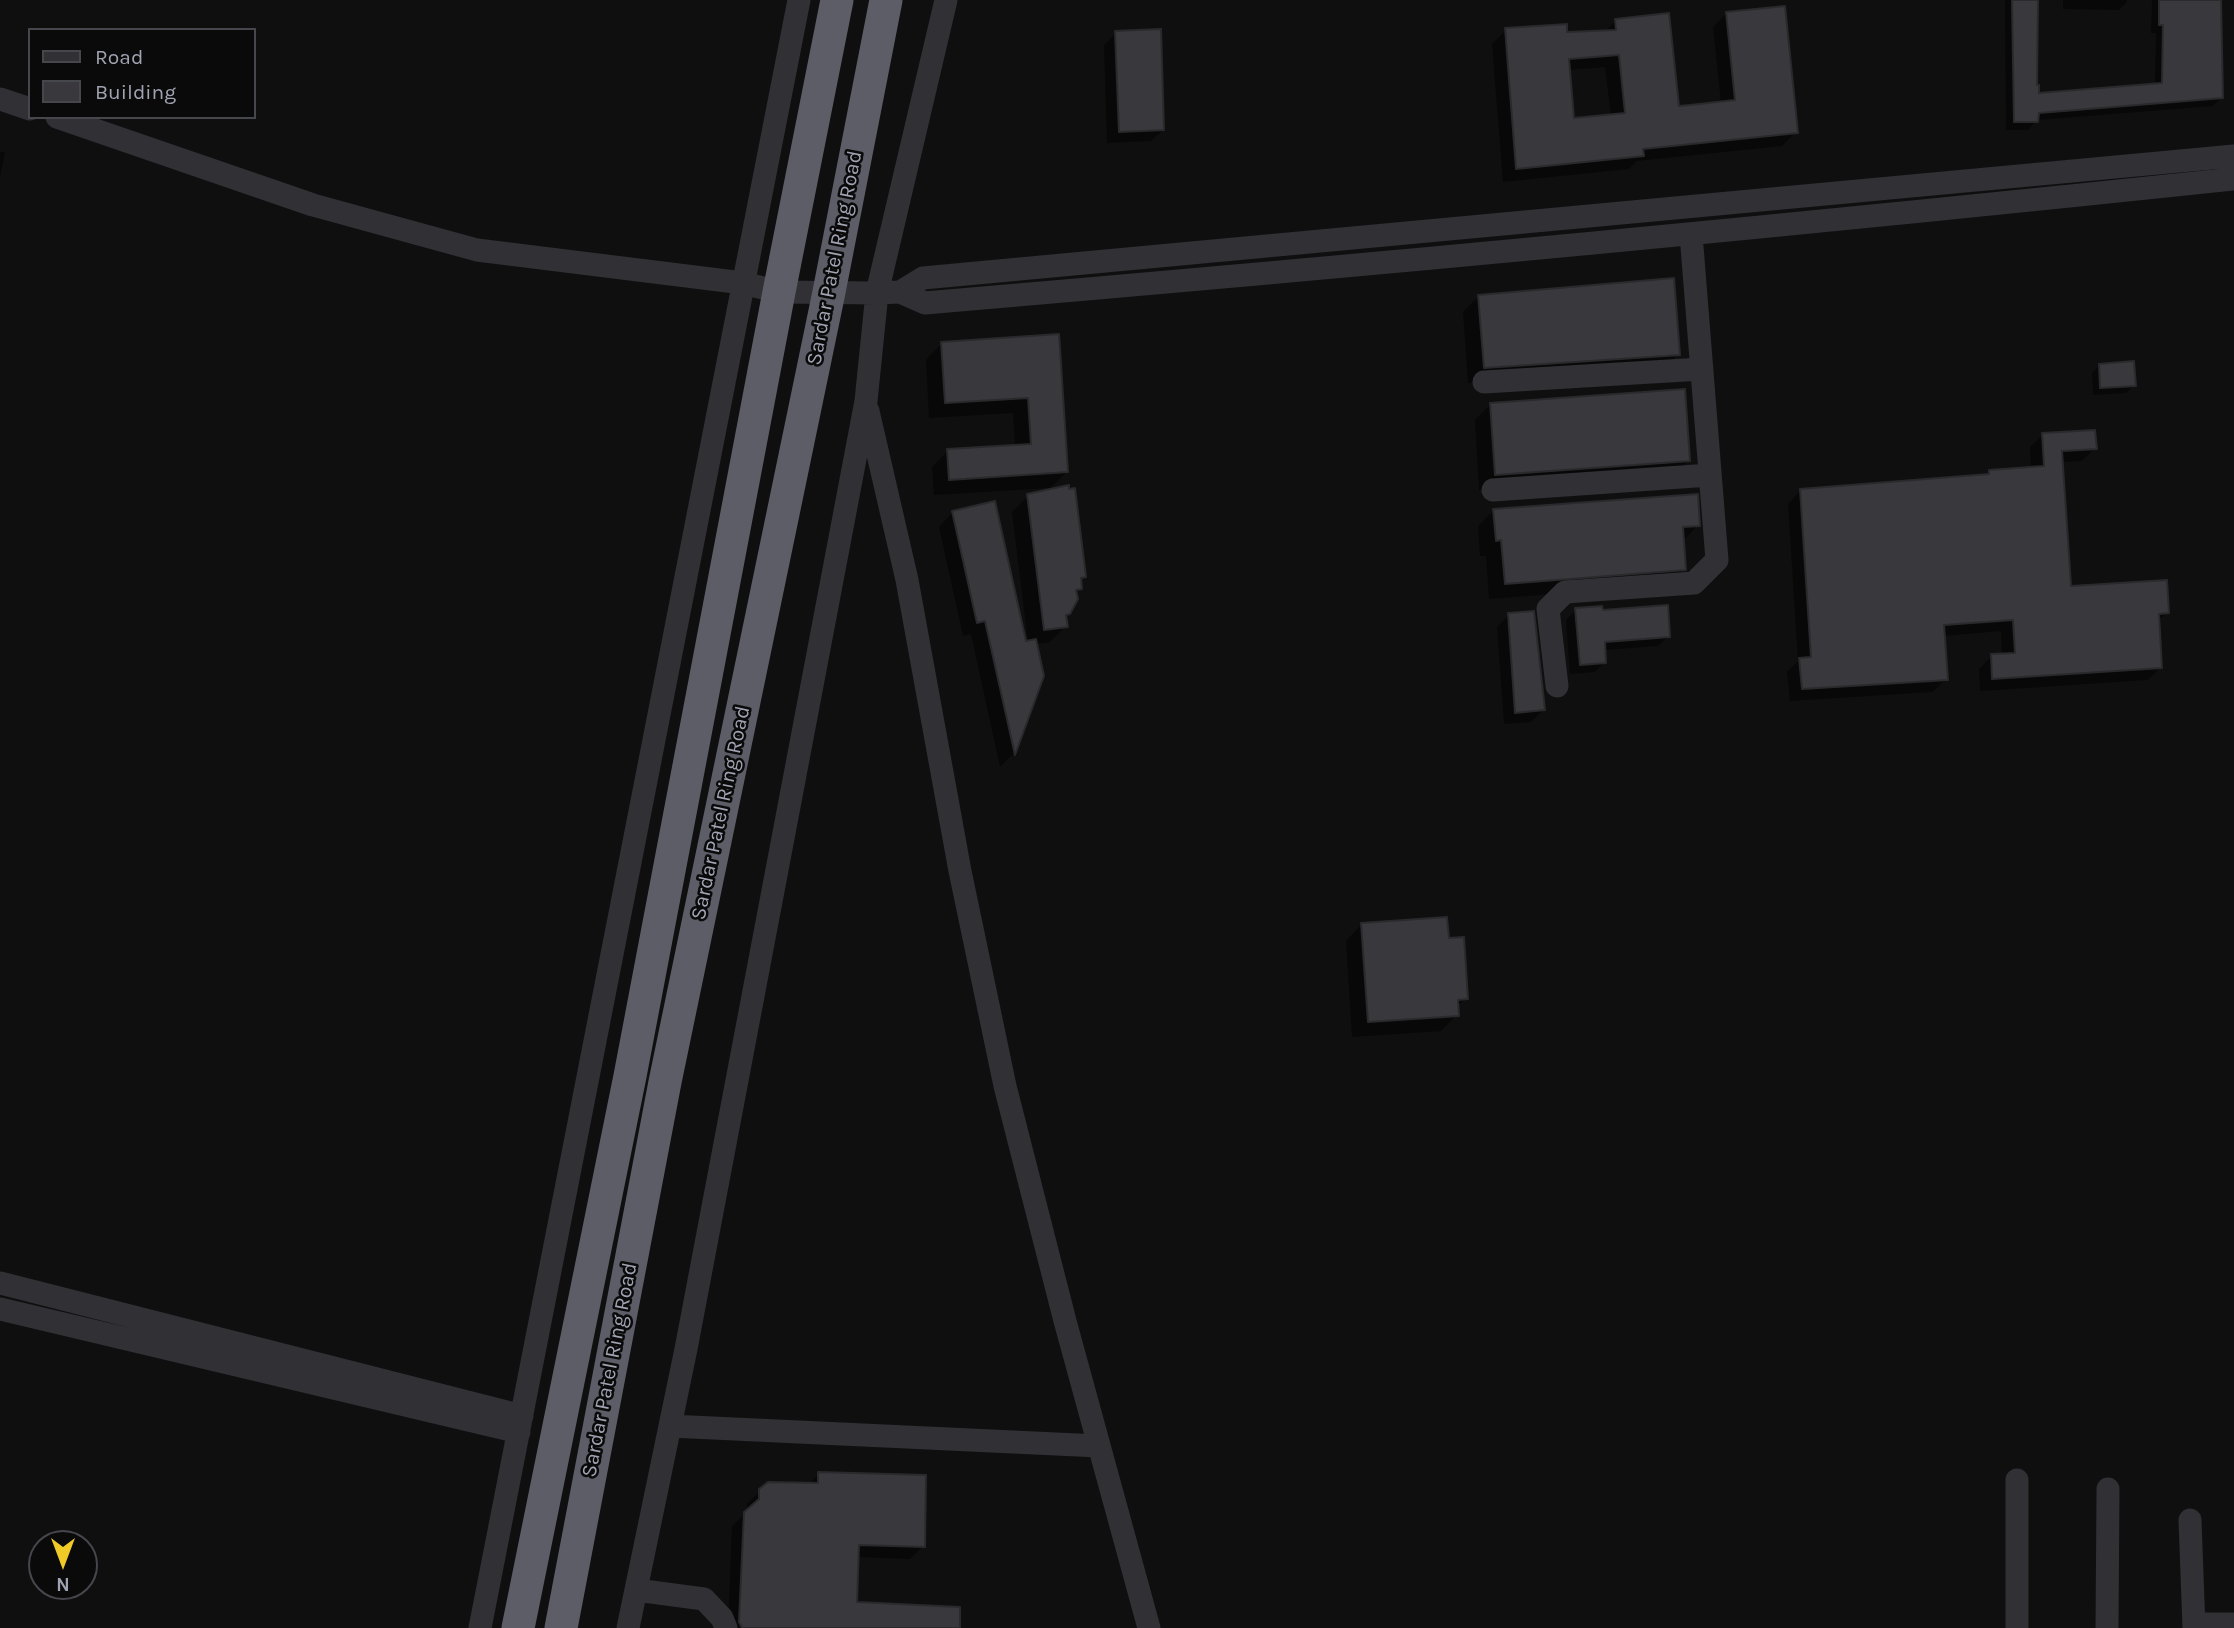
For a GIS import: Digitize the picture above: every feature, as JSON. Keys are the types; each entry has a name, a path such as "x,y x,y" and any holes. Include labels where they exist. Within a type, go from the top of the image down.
{"highway":[{"name":"Sardar Patel Ring Road","path":"517,1628 649,976 837,0"},
{"name":"Sardar Patel Ring Road","path":"561,1628 685,983 829,292 886,0"},
{"path":"649,976 685,983"}],"street":[{"path":"481,1628 799,0"},
{"path":"628,1628 747,1034 866,401 877,293 947,0"},
{"path":"0,99 28,108"},
{"path":"63,119 313,205 477,250 743,283 779,292 900,292 925,303 1380,264 2234,178"},
{"path":"900,292 923,278 2234,156"},
{"path":"1645,211 1648,238"},
{"path":"1557,686 1548,608 1565,592 1694,583 1717,560 1691,234"},
{"path":"1484,382 1702,369"},
{"path":"866,401 907,580 960,871 1005,1086 1149,1628"},
{"path":"1493,490 1710,475"},
{"path":"0,1283 521,1424"},
{"path":"0,1309 521,1424"},
{"path":"670,1426 1099,1446"},
{"path":"2017,1480 2017,1628"},
{"path":"2107,1628 2108,1489"},
{"path":"2190,1520 2194,1626 2234,1624"},
{"path":"636,1590 704,1599 722,1618 726,1628"}],"building":[{"path":"2012,0 2038,0 2039,93 2162,83 2163,25 2159,25 2159,0 2221,0 2223,98 2039,113 2038,122 2014,122"},
{"path":"1785,6 1798,133 1643,149 1644,156 1516,169 1505,28 1567,24 1567,32 1616,30 1615,19 1669,13 1679,106 1735,100 1726,12","holes":["1619,55 1625,113 1574,118 1569,59"]},
{"path":"1161,29 1164,130 1119,132 1115,31"},
{"path":"1674,278 1680,355 1484,368 1478,295"},
{"path":"1059,334 1068,472 949,480 947,449 1031,444 1028,398 945,403 941,342"},
{"path":"2134,361 2136,386 2100,388 2099,364"},
{"path":"1685,389 1690,461 1495,475 1490,403"},
{"path":"2095,430 2097,449 2062,451 2071,586 2167,580 2169,613 2159,614 2162,668 1992,679 1991,654 2015,653 2013,620 1944,625 1948,680 1802,689 1799,658 1811,657 1800,489 1989,474 1989,470 2044,466 2042,433"},
{"path":"1069,485 1069,489 1075,488 1086,577 1081,578 1082,589 1076,590 1078,599 1070,614 1066,615 1068,627 1044,630 1027,494"},
{"path":"1698,494 1700,526 1683,527 1686,570 1505,584 1501,540 1496,541 1493,509"},
{"path":"995,501 1026,641 1036,639 1044,676 1015,755 985,621 977,623 952,511"},
{"path":"1668,605 1670,637 1605,642 1606,663 1580,665 1575,608 1602,606 1603,610"},
{"path":"1534,611 1545,710 1515,713 1508,613"},
{"path":"1447,917 1449,938 1464,937 1468,999 1458,1000 1459,1016 1368,1022 1361,923"},
{"path":"818,1472 926,1475 925,1547 859,1545 857,1602 960,1607 960,1628 742,1628 739,1622 744,1512 759,1499 759,1489 768,1482 818,1483"}]}
